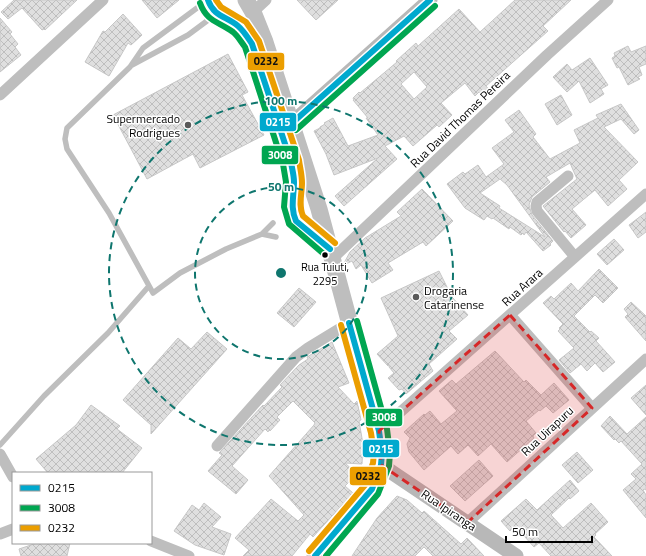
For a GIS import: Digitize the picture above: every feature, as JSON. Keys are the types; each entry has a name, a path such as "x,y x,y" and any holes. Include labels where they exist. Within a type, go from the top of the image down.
{"main road":[{"path":"210,4 238,26 246,34 252,44 291,162 294,182 292,208 293,215 296,221 331,254"},
{"path":"249,6 265,42 320,209 349,323 379,431 382,453 381,465 372,489 315,556"},
{"path":"296,221 309,219 316,215 320,209"}],"street":[{"path":"0,95 103,0"},
{"path":"249,6 266,0"},
{"path":"291,124 430,0"},
{"name":"Rua David Thomas Pereira","path":"331,254 608,0"},
{"path":"568,176 537,202 536,206 537,211 576,257"},
{"name":"Rua Arara","path":"379,431 646,194"},
{"path":"510,315 592,408"},
{"path":"217,446 296,357 349,323"},
{"name":"Rua Uirapuru","path":"467,523 646,359"},
{"path":"0,454 12,475"},
{"name":"Rua Ipiranga","path":"381,465 516,556"},
{"path":"0,534 12,529"},
{"path":"152,541 189,556"}],"lane":[{"path":"130,66 188,35 210,4"},
{"path":"210,4 196,8 143,48 130,66 67,128 65,139 67,149 109,213 153,293 180,273 226,249 262,234 273,223"},
{"path":"262,234 276,237"},
{"path":"0,445 44,396 108,333 149,286"}],"highlighted area":[{"path":"510,315 592,408 467,523 381,465 379,431"}],"building":[{"path":"14,0 77,0 45,30 42,30 22,8 8,19 1,12"},
{"path":"142,0 179,0 157,18"},
{"path":"297,0 338,0 316,20"},
{"path":"515,0 571,0 543,26 548,31 486,86 491,92 484,98 479,92 475,96 465,83 441,103 452,115 439,127 437,125 413,146 404,136 385,146 397,159 344,206 335,196 378,158 334,175 326,154 314,131 333,118 348,146 378,135 366,118 368,118 353,98 397,62 396,61 416,43 418,46 459,9 480,32","holes":["414,72 427,87 414,99 401,84"]},
{"path":"123,14 142,35 131,45 128,43 109,76 85,62 103,31 105,32"},
{"path":"0,18 12,32 10,34 18,44 15,47 21,55 0,72"},
{"path":"628,46 631,52 646,46 646,64 639,67 642,75 638,77 640,79 628,85 619,67 617,68 612,58 615,56 614,53"},
{"name":"Supermercado Rodrigues","path":"228,54 248,92 242,95 264,135 200,168 193,154 147,179 113,115"},
{"path":"590,58 608,85 601,89 604,94 590,103 579,81 567,92 553,77 567,64 572,70"},
{"path":"561,95 572,115 557,125 545,104"},
{"path":"621,104 639,130 634,134 621,119 604,127 638,162 619,180 627,189 608,206 595,190 572,209 586,225 571,238 565,231 564,232 543,206 577,179 570,163 546,177 550,182 532,197 529,205 532,215 553,241 550,244 551,245 543,251 526,232 524,235 523,233 521,235 493,218 492,219 487,216 484,220 465,208 447,184 463,172 465,174 478,165 486,177 504,164 492,148 514,132 505,120 519,110 536,134 533,137 550,159 580,143 574,130 598,118 596,115","holes":["500,179 507,185 545,237 499,208 500,206 480,193"]},
{"path":"422,189 453,221 426,246 423,242 388,263 393,270 372,283 361,265 356,269 352,261 344,265 350,252 365,238 401,216 397,212"},
{"path":"646,212 646,232 638,238 629,225"},
{"path":"614,239 624,250 607,265 597,254"},
{"path":"599,269 618,288 603,303 595,295 574,316 590,332 591,331 599,338 596,341 615,362 603,372 595,363 587,371 581,364 570,373 559,360 574,348 558,331 563,324 543,303 551,296 554,299 571,283 578,291"},
{"path":"439,271 452,297 468,315 449,331 457,339 429,364 433,371 406,394 402,389 399,390 388,378 394,373 389,367 390,365 388,366 377,354 398,336 381,298"},
{"path":"299,288 316,302 294,327 277,313"},
{"path":"631,302 646,316 646,341 625,317 628,314 624,309"},
{"path":"207,332 227,349 151,434 151,425 123,400 178,338 191,349"},
{"path":"332,342 349,383 338,387 354,404 357,401 361,420 359,421 363,444 362,464 345,463 357,474 345,486 353,493 313,537 310,534 292,556 243,556 249,550 235,538 271,499 298,521 304,515 269,476 315,423 293,401 277,417 280,420 270,431 269,430 268,432 265,429 232,466 248,480 236,494 208,471 222,455 219,453 263,405 264,406 282,387 280,385 299,365 308,359 307,357"},
{"path":"495,351 524,382 526,380 541,395 554,383 569,400 553,413 546,406 526,421 536,433 533,436 534,438 507,462 491,444 478,456 468,445 458,454 451,446 424,470 409,452 407,444 410,438 404,432 424,414 425,415 430,411 441,424 457,411 439,391 452,380 456,384"},
{"path":"646,385 646,415 631,398"},
{"path":"91,405 120,426 117,429 142,448 123,472 47,472 36,459 76,425"},
{"path":"610,416 627,434 646,417 646,490 643,490 646,495 646,518 623,490 636,479 631,474 642,464 621,441 619,443 615,439 614,440 601,426"},
{"path":"577,452 593,470 578,483 562,465"},
{"path":"479,460 493,476 465,501 450,486"},
{"path":"570,480 579,491 551,515 563,528 591,503 608,522 595,534 596,535 594,537 612,556 551,556 539,543 534,547 515,526 510,531 501,521 526,499 537,510"},
{"path":"397,496 407,500 422,513 424,511 461,544 467,538 484,556 433,556 424,547 415,556 352,556 377,518"},
{"path":"204,503 221,517 212,527 231,534 224,555 195,545 174,531 192,505 199,510"},
{"path":"34,544 70,544 67,556 21,556 19,549"}],"transit line":[{"name":"0215","path":"208,0 214,10 238,26 252,44 291,162 294,179 294,216 296,221 330,249"},
{"name":"0232","path":"216,0 221,7 246,22 259,41 299,160 302,180 301,208 303,216 335,243"},
{"name":"0215","path":"291,124 430,0"},
{"name":"3008","path":"200,3 210,18 233,32 245,47 283,164 286,182 284,207 289,224 325,255"},
{"name":"3008","path":"296,130 435,6"},
{"name":"3008","path":"326,556 378,494 389,466 390,453 387,429 357,321"},
{"name":"0215","path":"315,556 372,489 381,465 382,453 379,431 349,323"},
{"name":"0232","path":"309,551 365,485 373,463 374,453 371,433 341,325"}],"place":[{"name":"Supermercado Rodrigues","path":"188,125"},
{"name":"Rua Tuiuti, 2295","path":"325,255"},
{"name":"Drogaria Catarinense","path":"416,297"}]}
